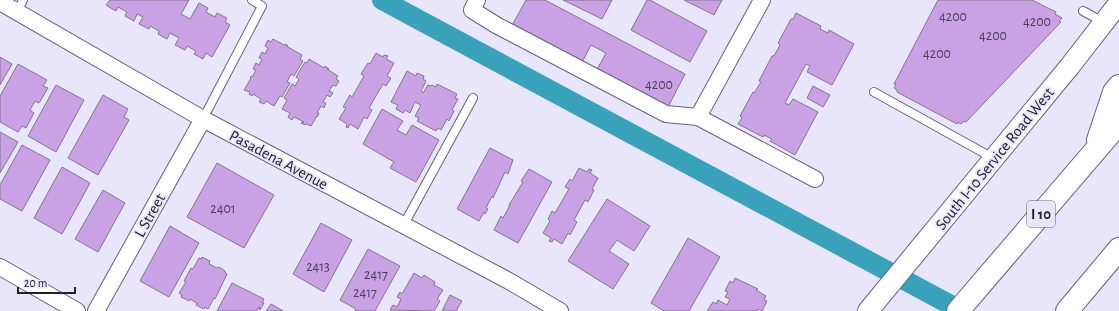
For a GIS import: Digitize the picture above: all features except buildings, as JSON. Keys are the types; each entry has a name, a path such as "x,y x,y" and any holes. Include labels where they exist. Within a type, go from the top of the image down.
{"highway":[{"path":"1094,152 1114,92 1119,86"},
{"name":"I 10","path":"958,311 1119,122"},
{"path":"1067,311 1119,249"}],"street":[{"path":"477,0 472,10 496,25 666,114 698,117 815,179"},
{"path":"698,117 762,0"},
{"name":"Pasadena Avenue","path":"0,2 20,6 202,119 509,281 560,311"},
{"name":"South I-10 Service Road West","path":"868,311 1070,66 1119,3"},
{"name":"L Street","path":"96,311 202,119"},
{"path":"0,267 77,311"}],"lane":[{"path":"202,119 262,6 252,0"},
{"path":"1083,12 1104,22"},
{"path":"874,92 994,158"},
{"path":"403,226 473,98"}],"waterway":[{"path":"382,0 962,311"}]}
